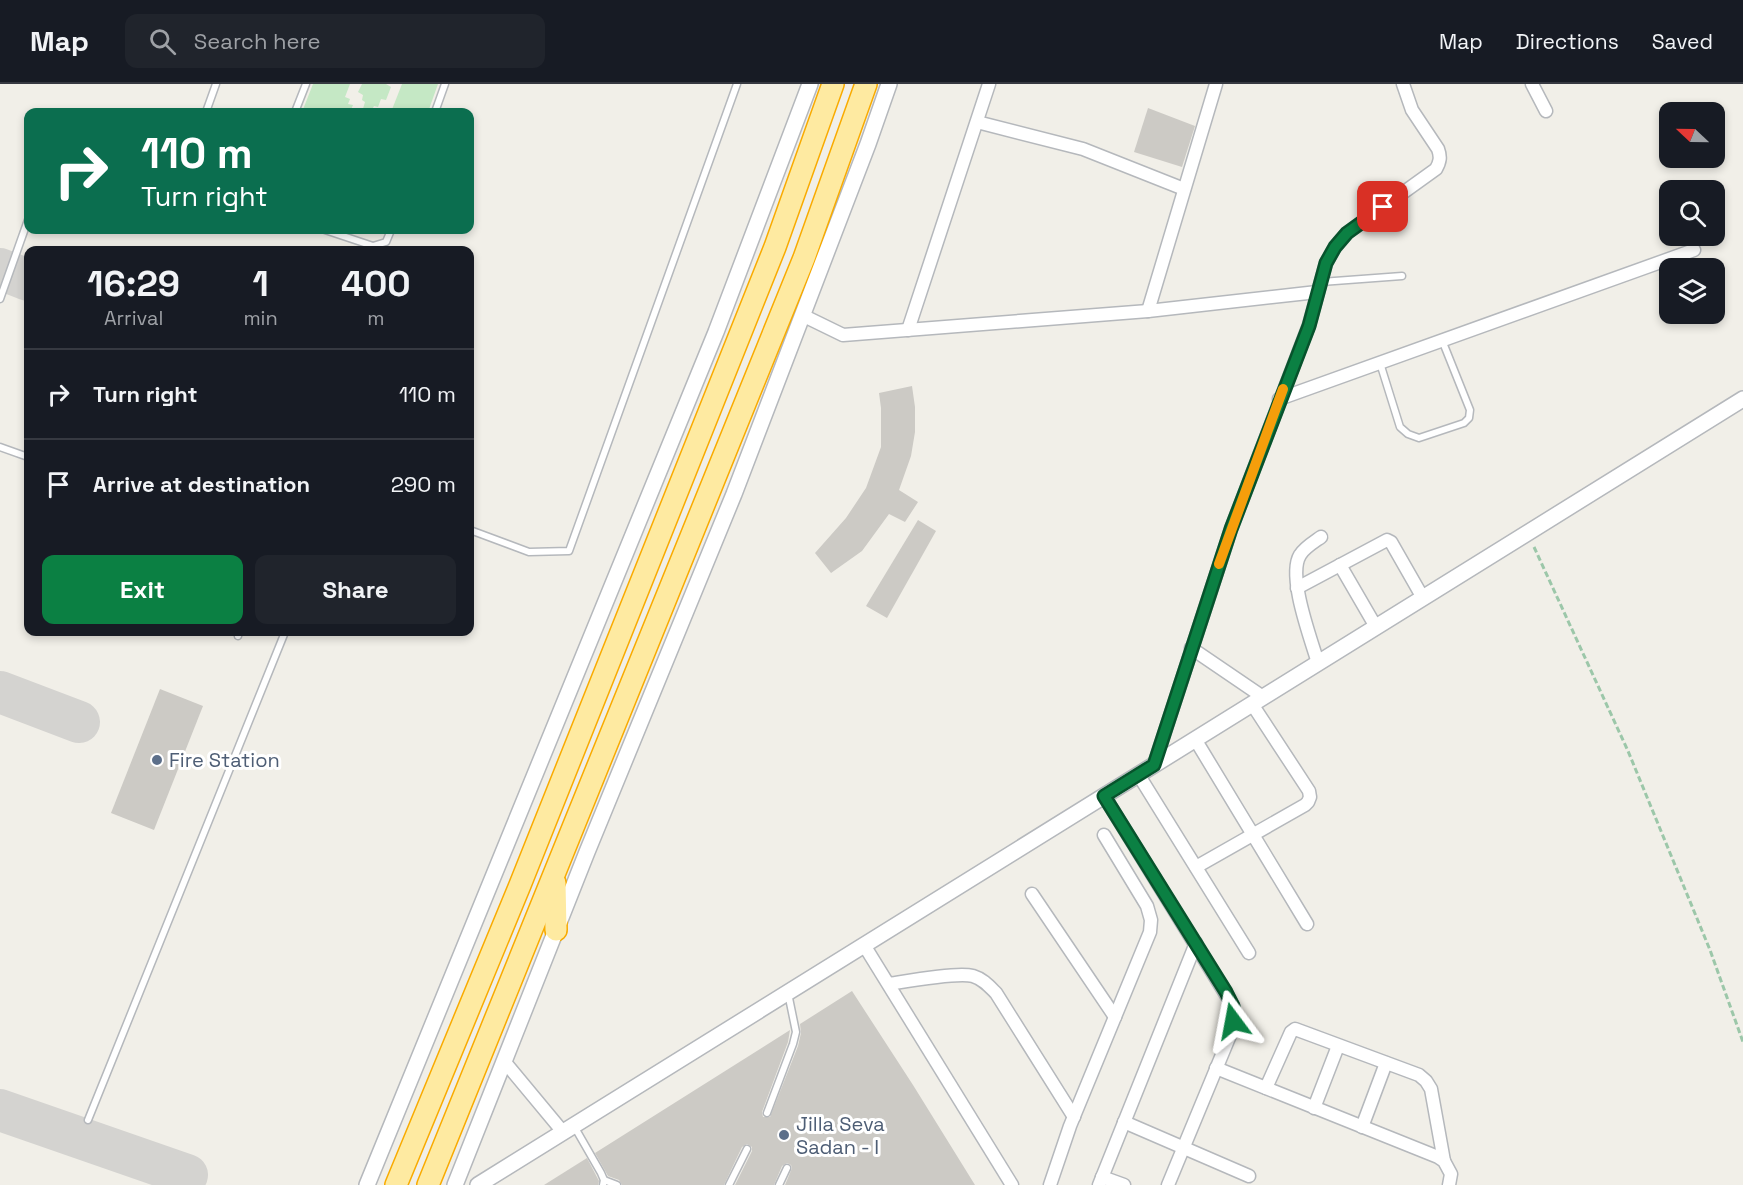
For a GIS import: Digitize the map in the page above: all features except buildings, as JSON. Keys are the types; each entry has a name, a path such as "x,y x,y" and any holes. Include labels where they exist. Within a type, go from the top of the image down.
{"highway":[{"path":"396,1185 524,874 776,247 833,84"},
{"path":"428,1185 804,258 866,84"},
{"path":"554,874 556,930"}],"street":[{"path":"367,1185 716,332 810,84"},
{"path":"456,1185 556,930 734,494 889,84"},
{"path":"908,330 989,84"},
{"path":"1148,311 1216,84"},
{"path":"1154,765 1231,529 1309,326 1326,263 1335,247 1347,233 1436,169 1440,163 1438,149 1412,110 1403,84"},
{"path":"1532,84 1546,111"},
{"path":"977,122 1083,149 1185,189"},
{"path":"1280,399 1694,250"},
{"path":"802,315 843,335 1148,311 1319,287"},
{"path":"478,1185 1743,399"},
{"path":"1318,663 1297,588 1296,568 1301,552 1321,537"},
{"path":"1297,588 1385,540 1390,541 1423,598"},
{"path":"1340,565 1376,627"},
{"path":"1191,648 1258,700 1311,796 1305,805 1196,867"},
{"path":"1195,739 1307,924"},
{"path":"1138,774 1249,953"},
{"path":"1104,796 1233,1006 1231,1033 1168,1185"},
{"path":"1050,1185 1074,1117 1150,932 1151,920 1147,906 1104,835"},
{"path":"1032,894 1115,1017"},
{"path":"1124,1185 1100,1181 1196,944"},
{"path":"864,945 1012,1185"},
{"path":"889,984 956,975 972,976 986,982 996,993 1074,1117"},
{"path":"1266,1088 1292,1029 1419,1075 1426,1080 1431,1089 1444,1161 1451,1174 1449,1185"},
{"path":"1314,1108 1338,1046"},
{"path":"504,1060 568,1129"},
{"path":"1362,1127 1386,1063"},
{"path":"1216,1068 1444,1161"},
{"path":"1124,1122 1249,1176"}],"lane":[{"path":"207,108 216,84"},
{"path":"297,108 306,84"},
{"path":"436,108 445,84"},
{"path":"474,531 530,552 569,551 737,84"},
{"path":"0,299 24,231"},
{"path":"337,234 373,246 386,242 389,234"},
{"path":"1319,287 1402,276"},
{"path":"1380,363 1400,427 1408,435 1419,438 1464,423 1469,418 1470,410 1442,340"},
{"path":"0,447 24,456"},
{"path":"88,1120 283,636"},
{"path":"766,1113 794,1044 796,1032 788,992"},
{"path":"568,1129 604,1182 617,1185"},
{"path":"729,1185 747,1149"},
{"path":"779,1185 787,1168"}],"path":[{"path":"1527,533 1632,762 1710,950 1743,1042"}],"green space":[{"path":"313,84 350,84 345,97 350,99 348,104 353,105 352,108 304,108"},
{"path":"362,84 386,84 391,87 386,100 381,99 378,107 373,108 363,108 365,102 362,100 363,95 358,92"},
{"path":"402,84 438,84 429,108 393,108"}],"taxiway":[{"path":"0,269 24,278"},
{"path":"0,692 79,722"},
{"path":"0,1110 187,1175"}],"slow traffic":[{"path":"1219,564 1283,389"}],"place":[{"name":"Fire Station","path":"157,760"},
{"name":"Jilla Seva Sadan - I","path":"784,1135"}],"route":[{"path":"1233,1021 1233,1006 1226,992 1104,796 1154,765 1231,529 1309,326 1326,263 1335,247 1347,233 1383,207"}]}
